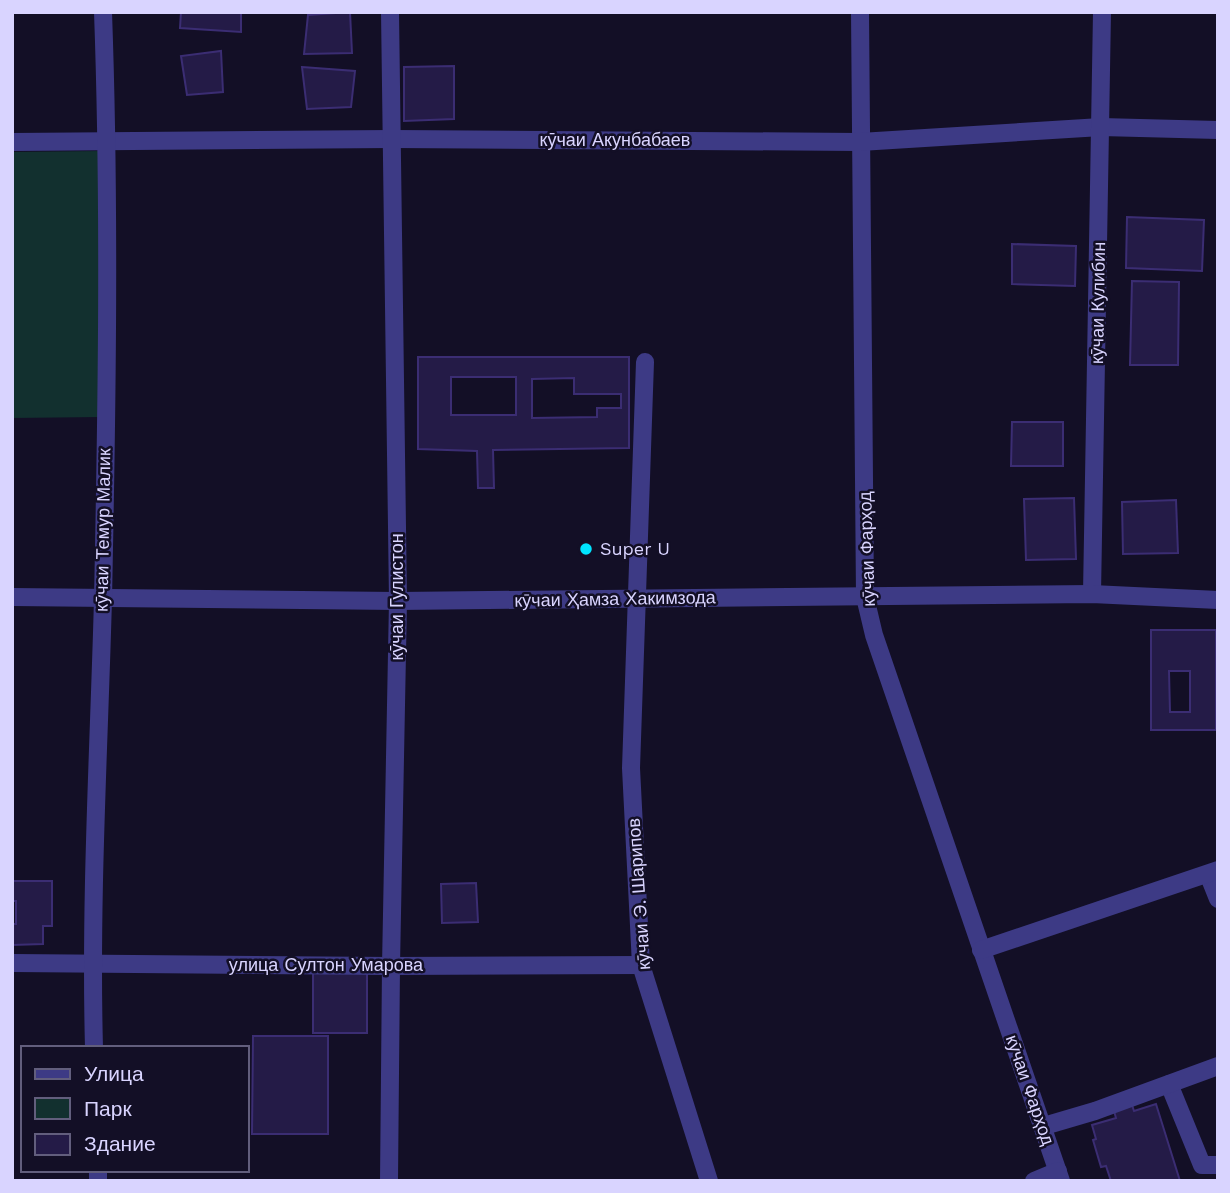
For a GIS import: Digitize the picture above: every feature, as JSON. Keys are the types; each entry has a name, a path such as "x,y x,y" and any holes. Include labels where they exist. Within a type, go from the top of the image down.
{"street":[{"name":"кӯчаи Темур Малик","path":"94,1046 92,963 103,597 108,142 103,12"},
{"name":"кӯчаи Гулистон","path":"389,1181 398,601 390,12"},
{"name":"кӯчаи Фарҳод","path":"860,12 865,597 874,635 1060,1176"},
{"name":"кӯчаи Кулибин","path":"1092,594 1102,12"},
{"name":"кӯчаи Акунбабаев","path":"12,142 392,139 860,142 1101,127 1218,130"},
{"name":"кӯчаи Э. Шарипов","path":"645,362 631,768 641,965 709,1181"},
{"name":"кӯчаи Ҳамза Хакимзода","path":"12,597 398,601 1092,594 1218,600"},
{"path":"981,950 1213,872 1218,900"},
{"name":"улица Султон Умарова","path":"12,963 641,965"},
{"path":"1044,1126 1218,1066"},
{"path":"1169,1084 1202,1165 1218,1165"},
{"path":"1034,1181 1060,1176"}],"green space":[{"path":"101,151 102,417 12,418 12,152"}],"building":[{"path":"181,12 241,12 241,32 180,28"},
{"path":"350,12 352,53 304,54 308,15"},
{"path":"221,51 223,92 187,95 181,56"},
{"path":"454,66 454,119 404,121 404,67"},
{"path":"302,67 355,71 351,107 307,109"},
{"path":"1127,217 1204,220 1202,271 1126,268"},
{"path":"1012,244 1076,246 1075,286 1012,284"},
{"path":"1132,281 1179,282 1178,365 1130,365"},
{"path":"418,357 629,357 629,448 493,450 494,488 478,488 477,451 418,449","holes":["451,377 516,377 516,415 451,415","574,378 574,394 621,394 621,408 597,408 597,417 532,418 532,379"]},
{"path":"1012,422 1063,422 1063,466 1011,466"},
{"path":"1074,498 1076,559 1026,560 1024,499"},
{"path":"1176,500 1178,553 1123,554 1122,502"},
{"path":"1151,630 1216,630 1216,730 1151,730","holes":["1169,671 1190,671 1190,712 1170,712"]},
{"path":"12,881 52,881 52,926 43,926 43,944 12,945 16,901 12,901"},
{"path":"476,883 478,922 442,923 441,884"},
{"path":"313,973 367,973 367,1033 313,1033"},
{"path":"253,1036 328,1036 328,1134 252,1134"},
{"path":"1156,1104 1180,1181 1111,1181 1106,1166 1101,1167 1093,1140 1096,1139 1092,1125 1116,1118 1114,1111 1132,1105 1134,1111"}],"place":[{"name":"Super U","path":"586,549"}]}
